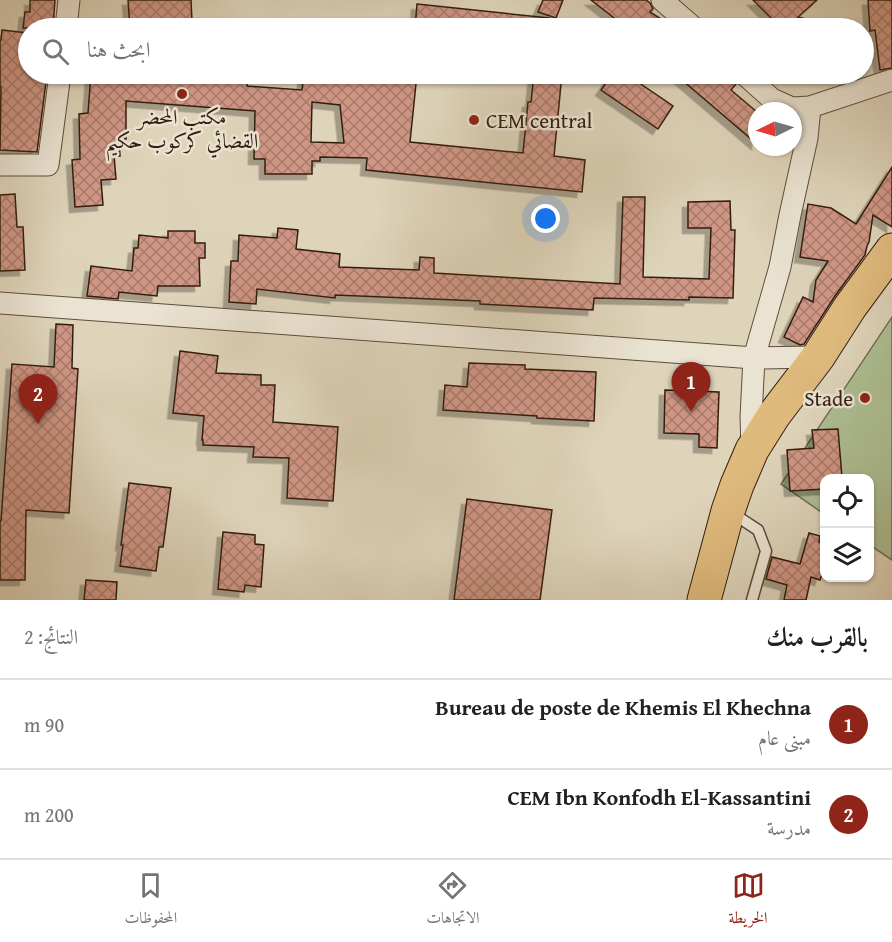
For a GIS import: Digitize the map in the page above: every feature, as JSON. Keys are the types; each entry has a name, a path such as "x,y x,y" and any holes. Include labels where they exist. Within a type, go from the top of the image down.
{"main road":[{"path":"704,600 736,485 752,450 774,415 818,357 850,307 892,250"}],"street":[{"path":"67,18 69,0"},
{"path":"662,0 683,18"},
{"path":"755,84 772,99 792,108 810,108 892,80"},
{"path":"0,165 48,165 59,84"},
{"path":"752,450 754,358 780,267 807,138 810,108"},
{"path":"0,303 754,358 818,357"}],"lane":[{"path":"728,511 758,530 766,551 752,600"}],"green space":[{"name":"Stade","path":"892,317 892,560 874,548 874,474 820,474 820,511 781,484"}],"building":[{"path":"30,0 55,0 54,18 24,18 25,12 30,12"},
{"path":"128,0 191,0 192,18 129,18"},
{"path":"543,0 563,0 556,18 538,12"},
{"path":"591,0 646,0 653,9 650,12 659,18 614,18"},
{"path":"753,0 817,0 798,17 802,18 771,18"},
{"path":"868,0 892,0 892,68 880,70 874,18 869,18"},
{"path":"417,4 549,18 416,18"},
{"path":"2,30 18,32 18,84 46,84 37,152 0,150"},
{"path":"90,84 247,84 247,86 302,90 303,84 416,84 410,142 523,153 528,102 531,102 533,84 561,84 554,156 585,160 582,192 366,170 367,158 320,157 320,161 312,161 312,174 265,174 265,159 254,159 255,111 126,101 126,139 119,139 120,156 114,156 116,179 101,180 103,205 75,207 72,160 80,159 79,114 88,113","holes":["312,102 340,105 344,143 311,142"]},
{"path":"605,84 641,84 673,106 658,129 601,90"},
{"path":"687,84 736,84 731,90 748,104 748,136"},
{"path":"892,167 892,227 873,215 865,255 804,344 800,345 784,337 803,297 813,302 816,280 828,261 800,257 808,204 831,208 856,224"},
{"path":"15,194 17,227 23,227 25,270 0,271 0,195"},
{"path":"623,197 645,197 643,277 709,279 711,228 688,228 688,202 730,201 731,230 735,230 733,298 689,297 689,300 594,298 593,310 480,304 480,301 335,295 335,298 257,289 256,304 229,302 231,261 238,261 239,235 277,238 278,228 298,230 296,249 340,254 339,267 419,270 420,257 434,258 434,273 620,284"},
{"path":"168,231 195,231 195,243 205,243 205,258 199,258 200,286 158,286 157,296 119,292 118,299 87,296 91,266 132,271 134,248 138,248 139,235 168,238"},
{"path":"56,324 73,325 72,368 78,369 69,513 26,510 25,580 0,580 0,521 12,364 54,367"},
{"path":"180,351 218,356 216,373 261,375 261,385 275,385 273,422 338,427 333,501 287,498 289,458 253,457 254,447 203,445 204,416 173,413"},
{"path":"469,363 525,365 525,369 596,372 594,421 443,410 445,385 467,387"},
{"path":"665,390 719,392 717,448 699,447 699,434 664,433"},
{"path":"838,429 842,474 820,474 820,489 790,491 787,450 814,448 812,430"},
{"path":"129,483 171,488 163,547 159,547 156,571 120,566"},
{"path":"467,499 552,510 540,600 454,600"},
{"path":"223,532 255,535 255,544 264,545 261,587 245,585 244,592 218,589"},
{"path":"809,533 820,536 820,580 811,577 806,600 784,600 787,585 766,579 772,557 800,564"},
{"path":"86,580 117,582 116,600 84,600"}],"place":[{"name":"مكتب المحضر القضائي كركوب حكيم","path":"182,94"},
{"name":"CEM central","path":"474,120"},
{"name":"Stade","path":"865,398"},
{"name":"Bureau de poste de Khemis El Khechna","path":"691,412"},
{"name":"CEM Ibn Konfodh El-Kassantini","path":"38,424"}]}
